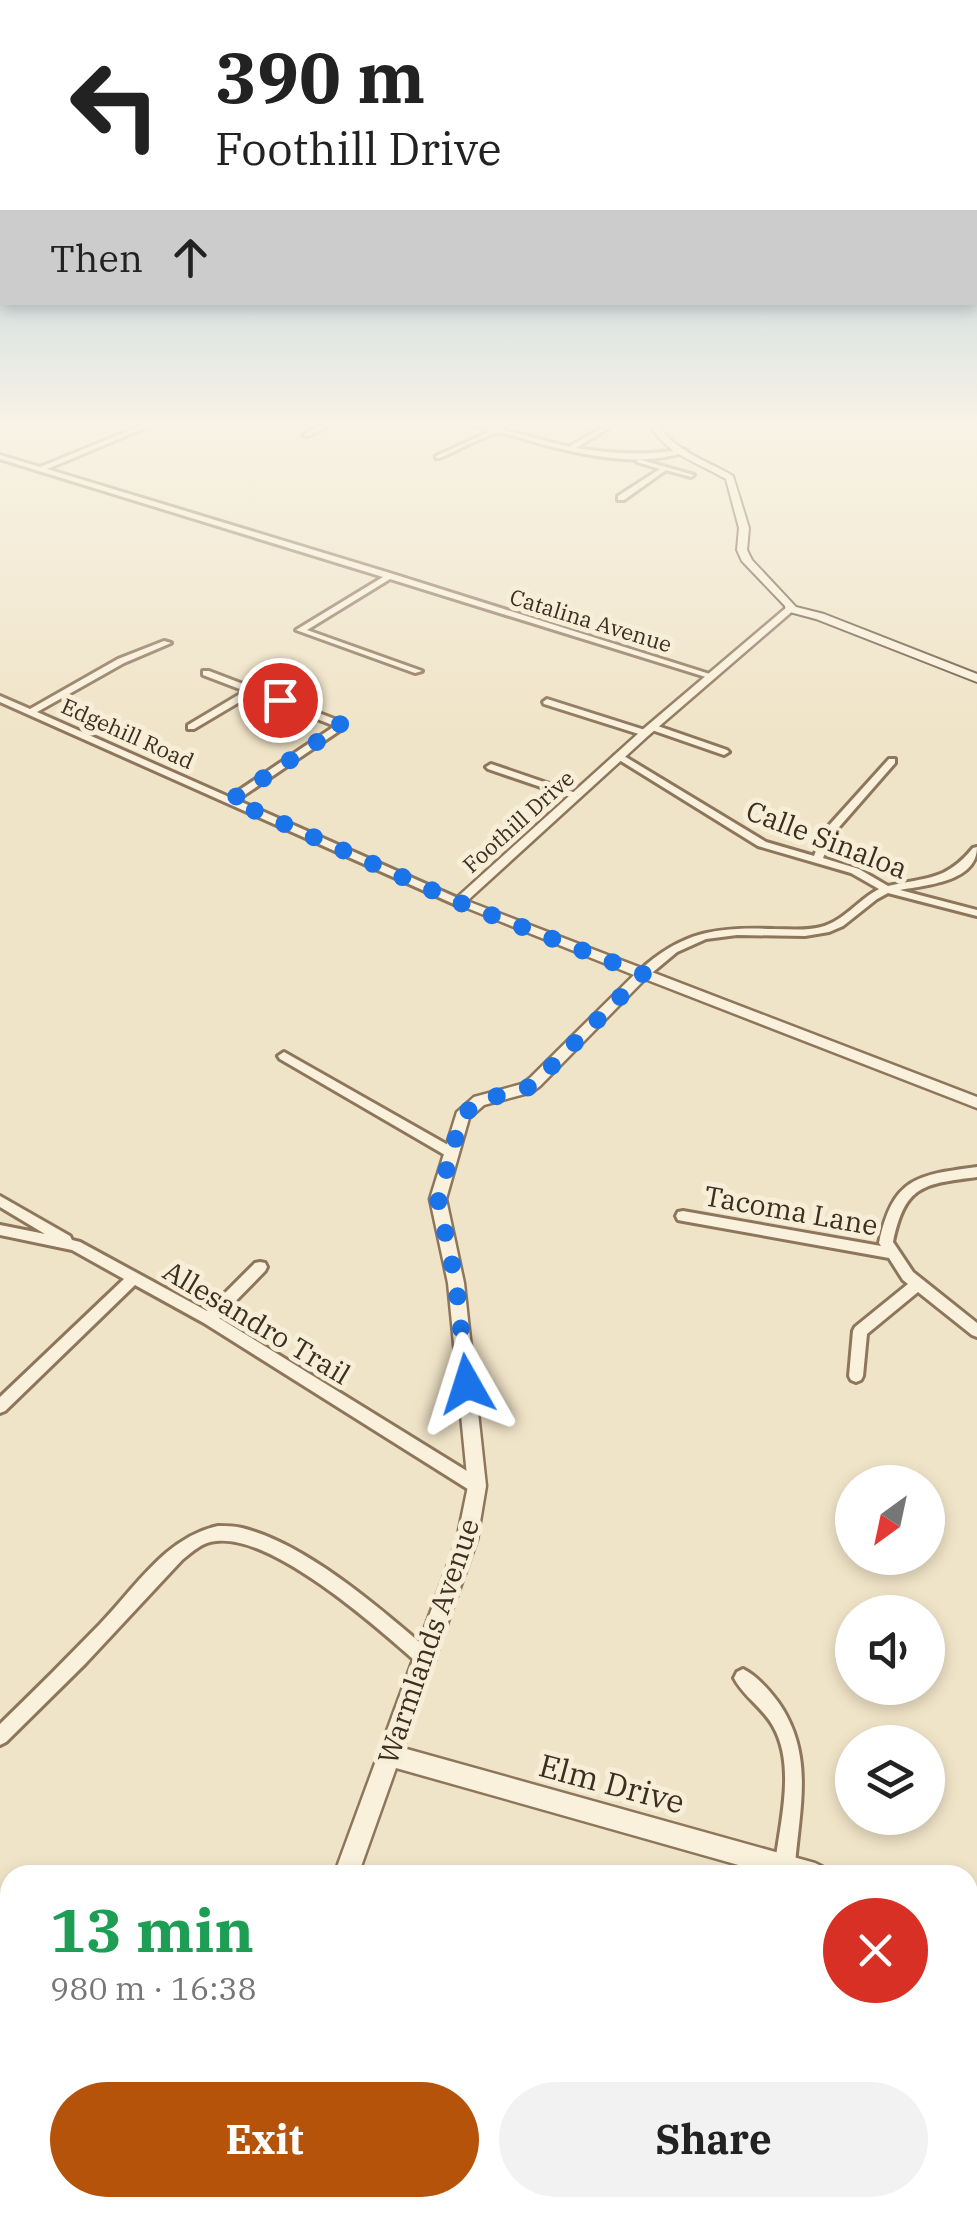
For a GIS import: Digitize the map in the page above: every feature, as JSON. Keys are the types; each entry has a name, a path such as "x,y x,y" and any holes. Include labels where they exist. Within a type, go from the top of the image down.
{"main road":[{"path":"744,524 742,550 747,561 791,604 790,609 820,616 977,678"}],"street":[{"name":"Catalina Avenue","path":"222,524 712,676"},
{"path":"390,576 300,630 418,671"},
{"name":"Foothill Drive","path":"790,609 648,730 458,902 977,1103"},
{"path":"32,712 121,660 167,642"},
{"path":"206,672 342,725 231,800"},
{"path":"190,727 253,690"},
{"name":"Edgehill Road","path":"0,699 458,902"},
{"path":"547,702 724,752"},
{"name":"Calle Sinaloa","path":"619,756 749,838 855,872 886,889 977,913"},
{"path":"817,860 828,833 892,761"},
{"path":"491,767 576,796"},
{"name":"Warmlands Avenue","path":"350,1865 466,1540 477,1486 456,1283 438,1199 462,1116 479,1101 536,1082 665,951 692,939 754,932 818,931 834,926 886,889 950,877 965,867 977,850"},
{"path":"284,1056 450,1152"},
{"path":"977,1172 925,1178 908,1187 890,1217 886,1243 918,1284 977,1330"},
{"path":"0,1201 75,1246"},
{"name":"Tacoma Lane","path":"683,1216 890,1253"},
{"name":"Allesandro Trail","path":"0,1230 75,1246 208,1319 477,1486"},
{"path":"208,1319 260,1268"},
{"path":"0,1407 134,1278"},
{"path":"856,1376 860,1331 918,1284"},
{"path":"0,1736 163,1570 198,1539 216,1533 236,1534 266,1544 305,1567 373,1614 426,1659"},
{"path":"743,1678 775,1708 795,1758 785,1864"},
{"name":"Elm Drive","path":"390,1755 785,1864"}],"route":[{"path":"280,700 342,725 231,800 458,902 643,974 536,1082 510,1094 479,1101 462,1116 438,1199 444,1243 456,1283 467,1384"}]}
